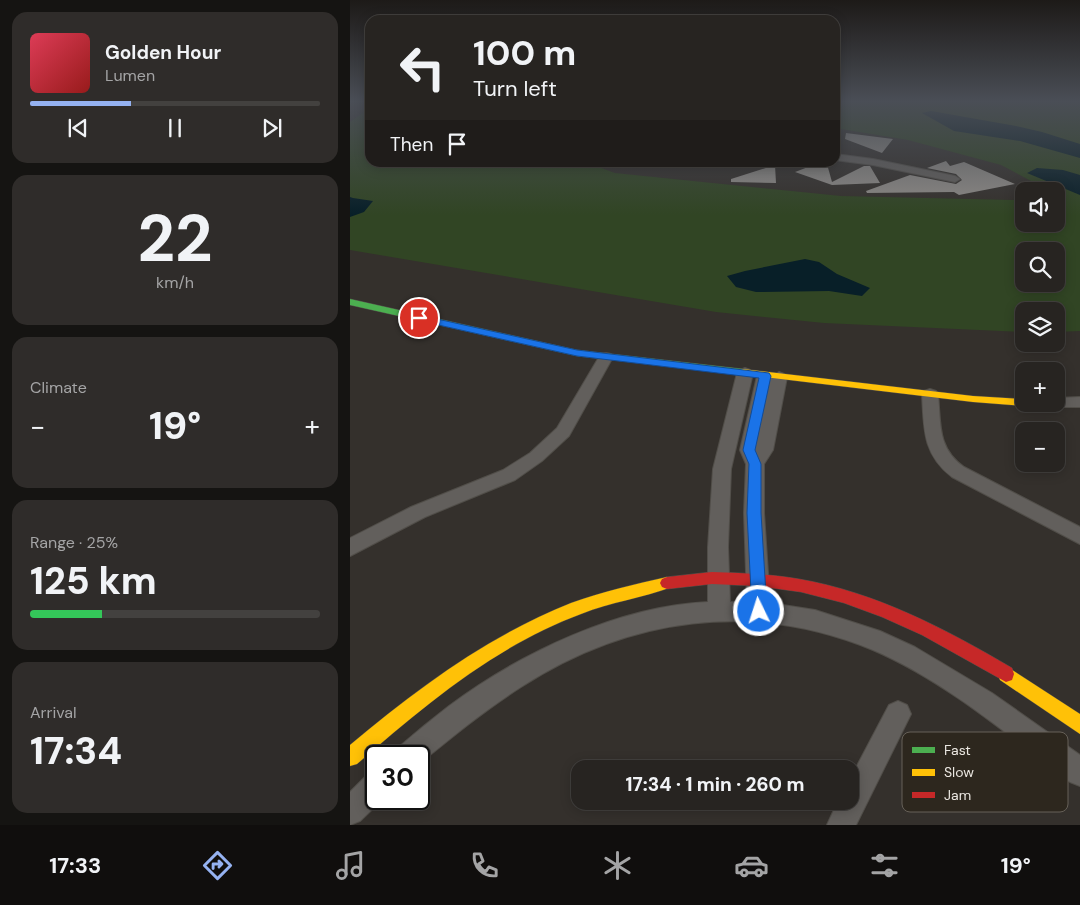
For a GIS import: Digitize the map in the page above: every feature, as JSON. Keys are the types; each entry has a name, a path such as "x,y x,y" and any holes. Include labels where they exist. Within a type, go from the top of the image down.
{"street":[{"path":"840,158 873,162 955,179"},
{"path":"350,302 563,350 606,357 1015,402"},
{"path":"350,548 418,512 509,475 536,457 563,432 606,357"},
{"path":"719,611 718,579 722,470 745,373"},
{"path":"759,611 754,513 755,464 764,450 772,376"},
{"path":"930,394 935,444 940,458 949,466 1080,536"},
{"path":"1065,403 1080,402"},
{"path":"350,757 429,690 462,666 550,619 610,596 637,589 718,579 757,579 812,588 838,595 901,618 932,632 987,662 1080,725"},
{"path":"421,745 497,687 557,653 601,634 644,621 719,611 759,611 803,617 828,623 880,642 966,690 1024,732"},
{"path":"841,825 898,714"},
{"path":"1068,763 1080,772"},
{"path":"350,811 365,797"}],"green space":[{"path":"350,138 365,138 365,167 599,167 615,173 841,196 1015,199 1015,232 1065,232 1065,182 1033,182 1001,165 899,138 1080,138 1080,331 1065,332 1065,302 1015,302 1015,332 824,323 716,312 350,250"}],"water":[{"path":"1004,138 1063,138 1080,144 1080,158 1020,141"},
{"path":"1037,168 1063,170 1080,175 1080,195 1065,189 1065,182 1049,182 1027,173"},
{"path":"350,197 373,201 364,212 350,217"},
{"path":"805,259 819,262 837,274 870,288 862,296 829,291 756,292 736,287 727,276 745,271"}],"building":[{"path":"889,138 893,139 882,153 845,139"},
{"path":"946,161 950,166 964,162 1015,184 959,195 954,192 867,193 866,191 910,175 956,184 962,180 956,174 927,168"},
{"path":"864,166 870,166 880,183 832,185 795,172 808,167 828,167 832,182"},
{"path":"769,167 775,167 776,183 731,182 731,179"}],"traffic: fast":[{"path":"350,302 577,353 743,372"}],"traffic: slow":[{"path":"743,372 1015,402"},
{"path":"350,757 423,697 496,647 535,626 576,609 620,594 667,583"},
{"path":"1006,674 1080,725"}],"traffic: jam":[{"path":"667,583 712,578 757,579 801,586 844,597 887,612 928,630 1006,674"}],"route":[{"path":"419,318 577,353 765,376 749,450 755,464 754,513 759,611"}]}
